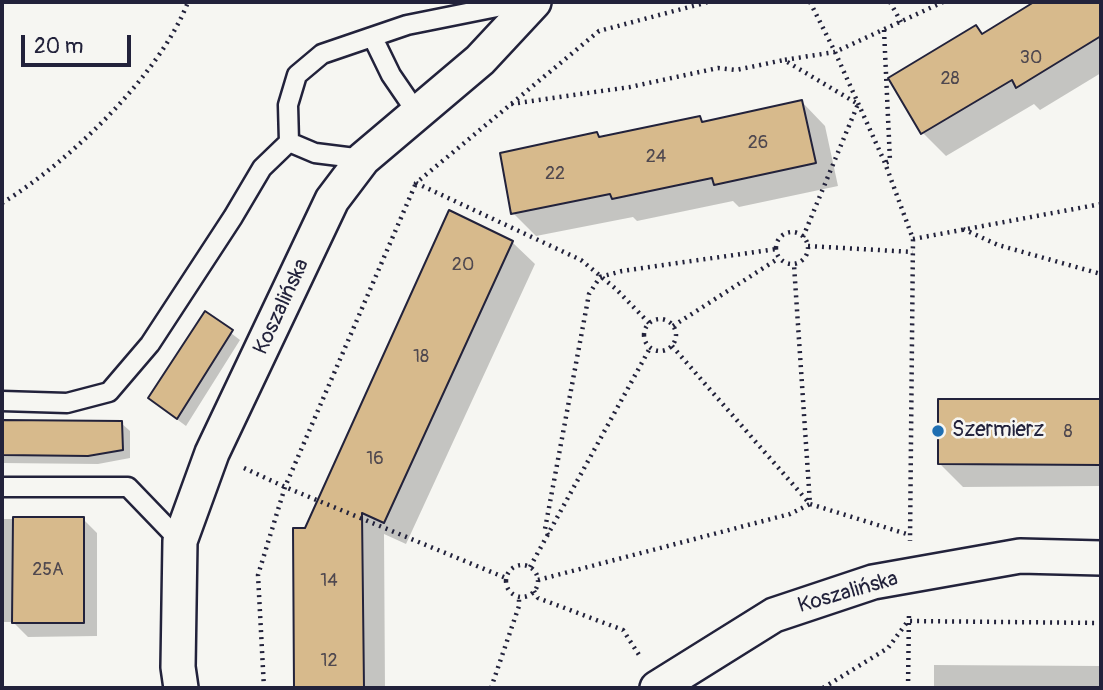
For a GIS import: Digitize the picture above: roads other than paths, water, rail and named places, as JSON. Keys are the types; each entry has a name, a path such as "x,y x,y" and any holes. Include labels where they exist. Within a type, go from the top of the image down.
{"street":[{"name":"Koszalińska","path":"181,688 178,667 180,541 212,453 332,200 363,159 480,60 534,2"},
{"name":"Koszalińska","path":"657,688 775,615 873,582 1020,556 1101,558"}],"lane":[{"path":"2,401 67,403 109,392 149,344 262,169 289,142 288,105 297,75 322,54 407,25 522,2"},
{"path":"373,38 391,75 417,113"},
{"path":"289,142 315,153 363,159"},
{"path":"2,487 128,487 180,541"}],"place":[{"name":"Szermierz","path":"938,431"}]}
